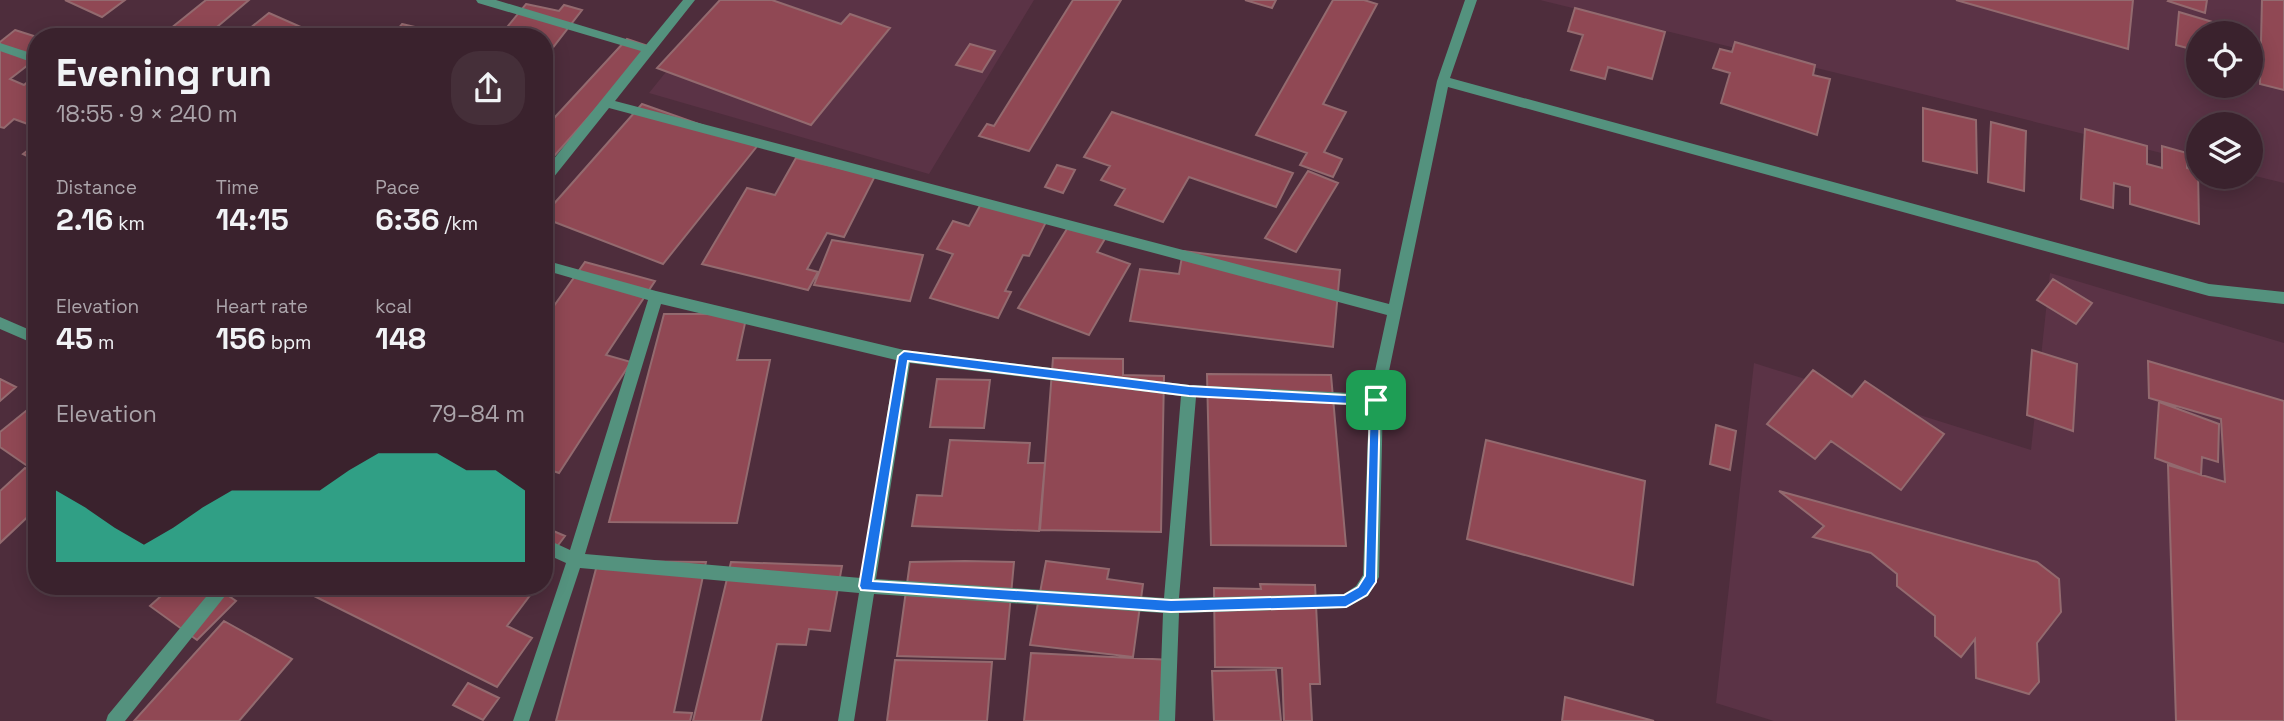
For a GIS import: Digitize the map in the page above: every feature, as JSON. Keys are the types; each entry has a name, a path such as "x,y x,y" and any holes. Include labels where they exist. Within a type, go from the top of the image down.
{"street":[{"path":"482,0 647,49"},
{"path":"553,169 689,0"},
{"path":"553,549 575,560 865,586 1171,606 1346,601 1362,591 1371,577 1376,400 1443,80 1472,0"},
{"path":"0,47 28,57"},
{"path":"1443,80 2208,290 2284,298"},
{"path":"605,103 1394,311"},
{"path":"553,268 656,297 904,356 1189,391 1376,400"},
{"path":"520,721 575,560 656,297"},
{"path":"0,323 28,335"},
{"path":"846,721 865,586 904,356"},
{"path":"1167,721 1171,606 1189,391"},
{"path":"114,721 218,595"}],"shaded area":[{"path":"724,0 1034,0 929,174 649,93"},
{"path":"1540,0 2284,0 2284,183 2263,178 2263,112 2186,112 2186,159"},
{"path":"2050,273 2284,343 2284,721 1774,721 1716,703 1754,363 2031,450"}],"building":[{"path":"65,0 125,0 102,17"},
{"path":"206,0 249,0 216,28 171,28"},
{"path":"720,0 772,0 841,24 850,14 890,28 811,125 657,68"},
{"path":"1073,0 1121,0 1029,151 979,136 987,124 994,126"},
{"path":"1245,0 1276,0 1272,8"},
{"path":"1333,0 1364,0 1377,4 1323,104 1346,112 1324,152 1342,159 1333,177 1300,165 1307,153 1256,135"},
{"path":"1956,0 2133,0 2128,49"},
{"path":"2207,0 2205,13 2168,1"},
{"path":"2262,0 2284,0 2284,90 2263,85"},
{"path":"526,4 559,11 564,5 582,10 553,47 553,28 506,28"},
{"path":"1575,8 1665,32 1652,79 1608,67 1605,79 1571,70 1583,35 1568,31"},
{"path":"2179,12 2209,21 2186,21 2186,48 2176,45"},
{"path":"269,13 303,28 250,28"},
{"path":"402,24 419,28 399,28"},
{"path":"15,30 28,34 28,65 10,79 24,85 28,82 28,124 14,119 4,128 0,127 0,42"},
{"path":"627,39 651,47 555,155 553,119"},
{"path":"1735,42 1815,65 1813,75 1830,79 1817,135 1721,103 1730,73 1713,68 1720,49 1732,52"},
{"path":"970,44 995,51 982,72 956,65"},
{"path":"642,104 758,145 663,264 553,221 553,205"},
{"path":"1923,108 1976,120 1977,173 1923,161"},
{"path":"1112,112 1293,173 1276,207 1189,177 1163,222 1115,205 1125,189 1101,180 1110,166 1084,157"},
{"path":"1991,122 2026,131 2024,191 1988,182"},
{"path":"2085,129 2147,146 2147,164 2162,168 2162,146 2186,153 2186,189 2198,189 2199,224 2130,204 2130,187 2114,183 2113,208 2081,199"},
{"path":"796,158 875,176 844,237 827,233 807,269 818,272 808,290 702,264 747,188 775,195"},
{"path":"1057,165 1075,170 1063,193 1045,187"},
{"path":"1308,171 1338,183 1296,252 1265,238"},
{"path":"982,202 1047,220 1029,256 1023,255 1005,291 1011,292 998,318 930,298 953,254 937,249 953,221 969,226"},
{"path":"1070,224 1106,237 1097,252 1130,264 1089,335 1018,308"},
{"path":"832,240 923,255 910,301 814,285"},
{"path":"1183,251 1340,270 1333,347 1130,321 1140,269 1179,274"},
{"path":"585,262 655,281 606,355 631,362 559,473 553,471 553,307"},
{"path":"2053,279 2092,303 2076,324 2037,300"},
{"path":"664,314 747,314 737,360 770,360 737,523 609,522"},
{"path":"2032,350 2077,364 2073,431 2027,415"},
{"path":"1053,358 1123,359 1123,375 1164,376 1161,532 1040,530"},
{"path":"2148,361 2284,401 2284,721 2176,721 2168,465 2225,482 2221,419 2149,398"},
{"path":"1813,370 1852,397 1865,381 1944,434 1901,490 1831,441 1815,459 1767,424"},
{"path":"1207,374 1331,375 1346,546 1211,545"},
{"path":"0,379 16,387 0,401"},
{"path":"937,379 990,380 984,428 930,427"},
{"path":"2159,402 2219,424 2218,462 2202,457 2201,475 2155,458"},
{"path":"28,409 28,466 0,447 0,432"},
{"path":"1716,425 1736,431 1730,470 1710,464"},
{"path":"950,440 1030,443 1028,463 1045,463 1039,531 912,526 917,495 942,496"},
{"path":"1486,440 1645,481 1633,585 1467,539"},
{"path":"25,468 28,470 28,517 0,543 0,491"},
{"path":"1779,491 2037,562 2059,579 2061,612 2037,643 2039,682 2029,694 1976,678 1975,639 1961,657 1935,636 1935,616 1897,586 1897,574 1871,553 1813,537 1824,526"},
{"path":"553,531 565,536 553,552"},
{"path":"598,561 706,562 674,712 692,713 690,721 556,721"},
{"path":"1046,561 1109,569 1107,579 1143,584 1133,657 1030,645"},
{"path":"731,562 842,566 830,631 809,629 806,645 777,644 761,721 693,721"},
{"path":"910,562 1014,562 1005,659 897,656"},
{"path":"1260,584 1315,585 1320,684 1310,684 1312,721 1284,721 1282,668 1215,667 1214,588 1261,589"},
{"path":"162,595 227,595 236,601 197,640 150,606"},
{"path":"312,595 530,595 507,626 532,638 497,687"},
{"path":"224,621 292,659 239,721 134,721"},
{"path":"1031,653 1172,660 1170,721 1024,721"},
{"path":"895,660 992,662 987,721 887,721"},
{"path":"1276,670 1281,721 1214,721 1212,671"},
{"path":"468,683 499,698 483,720 453,705"},
{"path":"1565,697 1654,721 1562,721"}],"route":[{"path":"904,356 1189,391 1376,400 1371,577 1362,591 1346,601 1171,606 865,586 904,356"}]}
